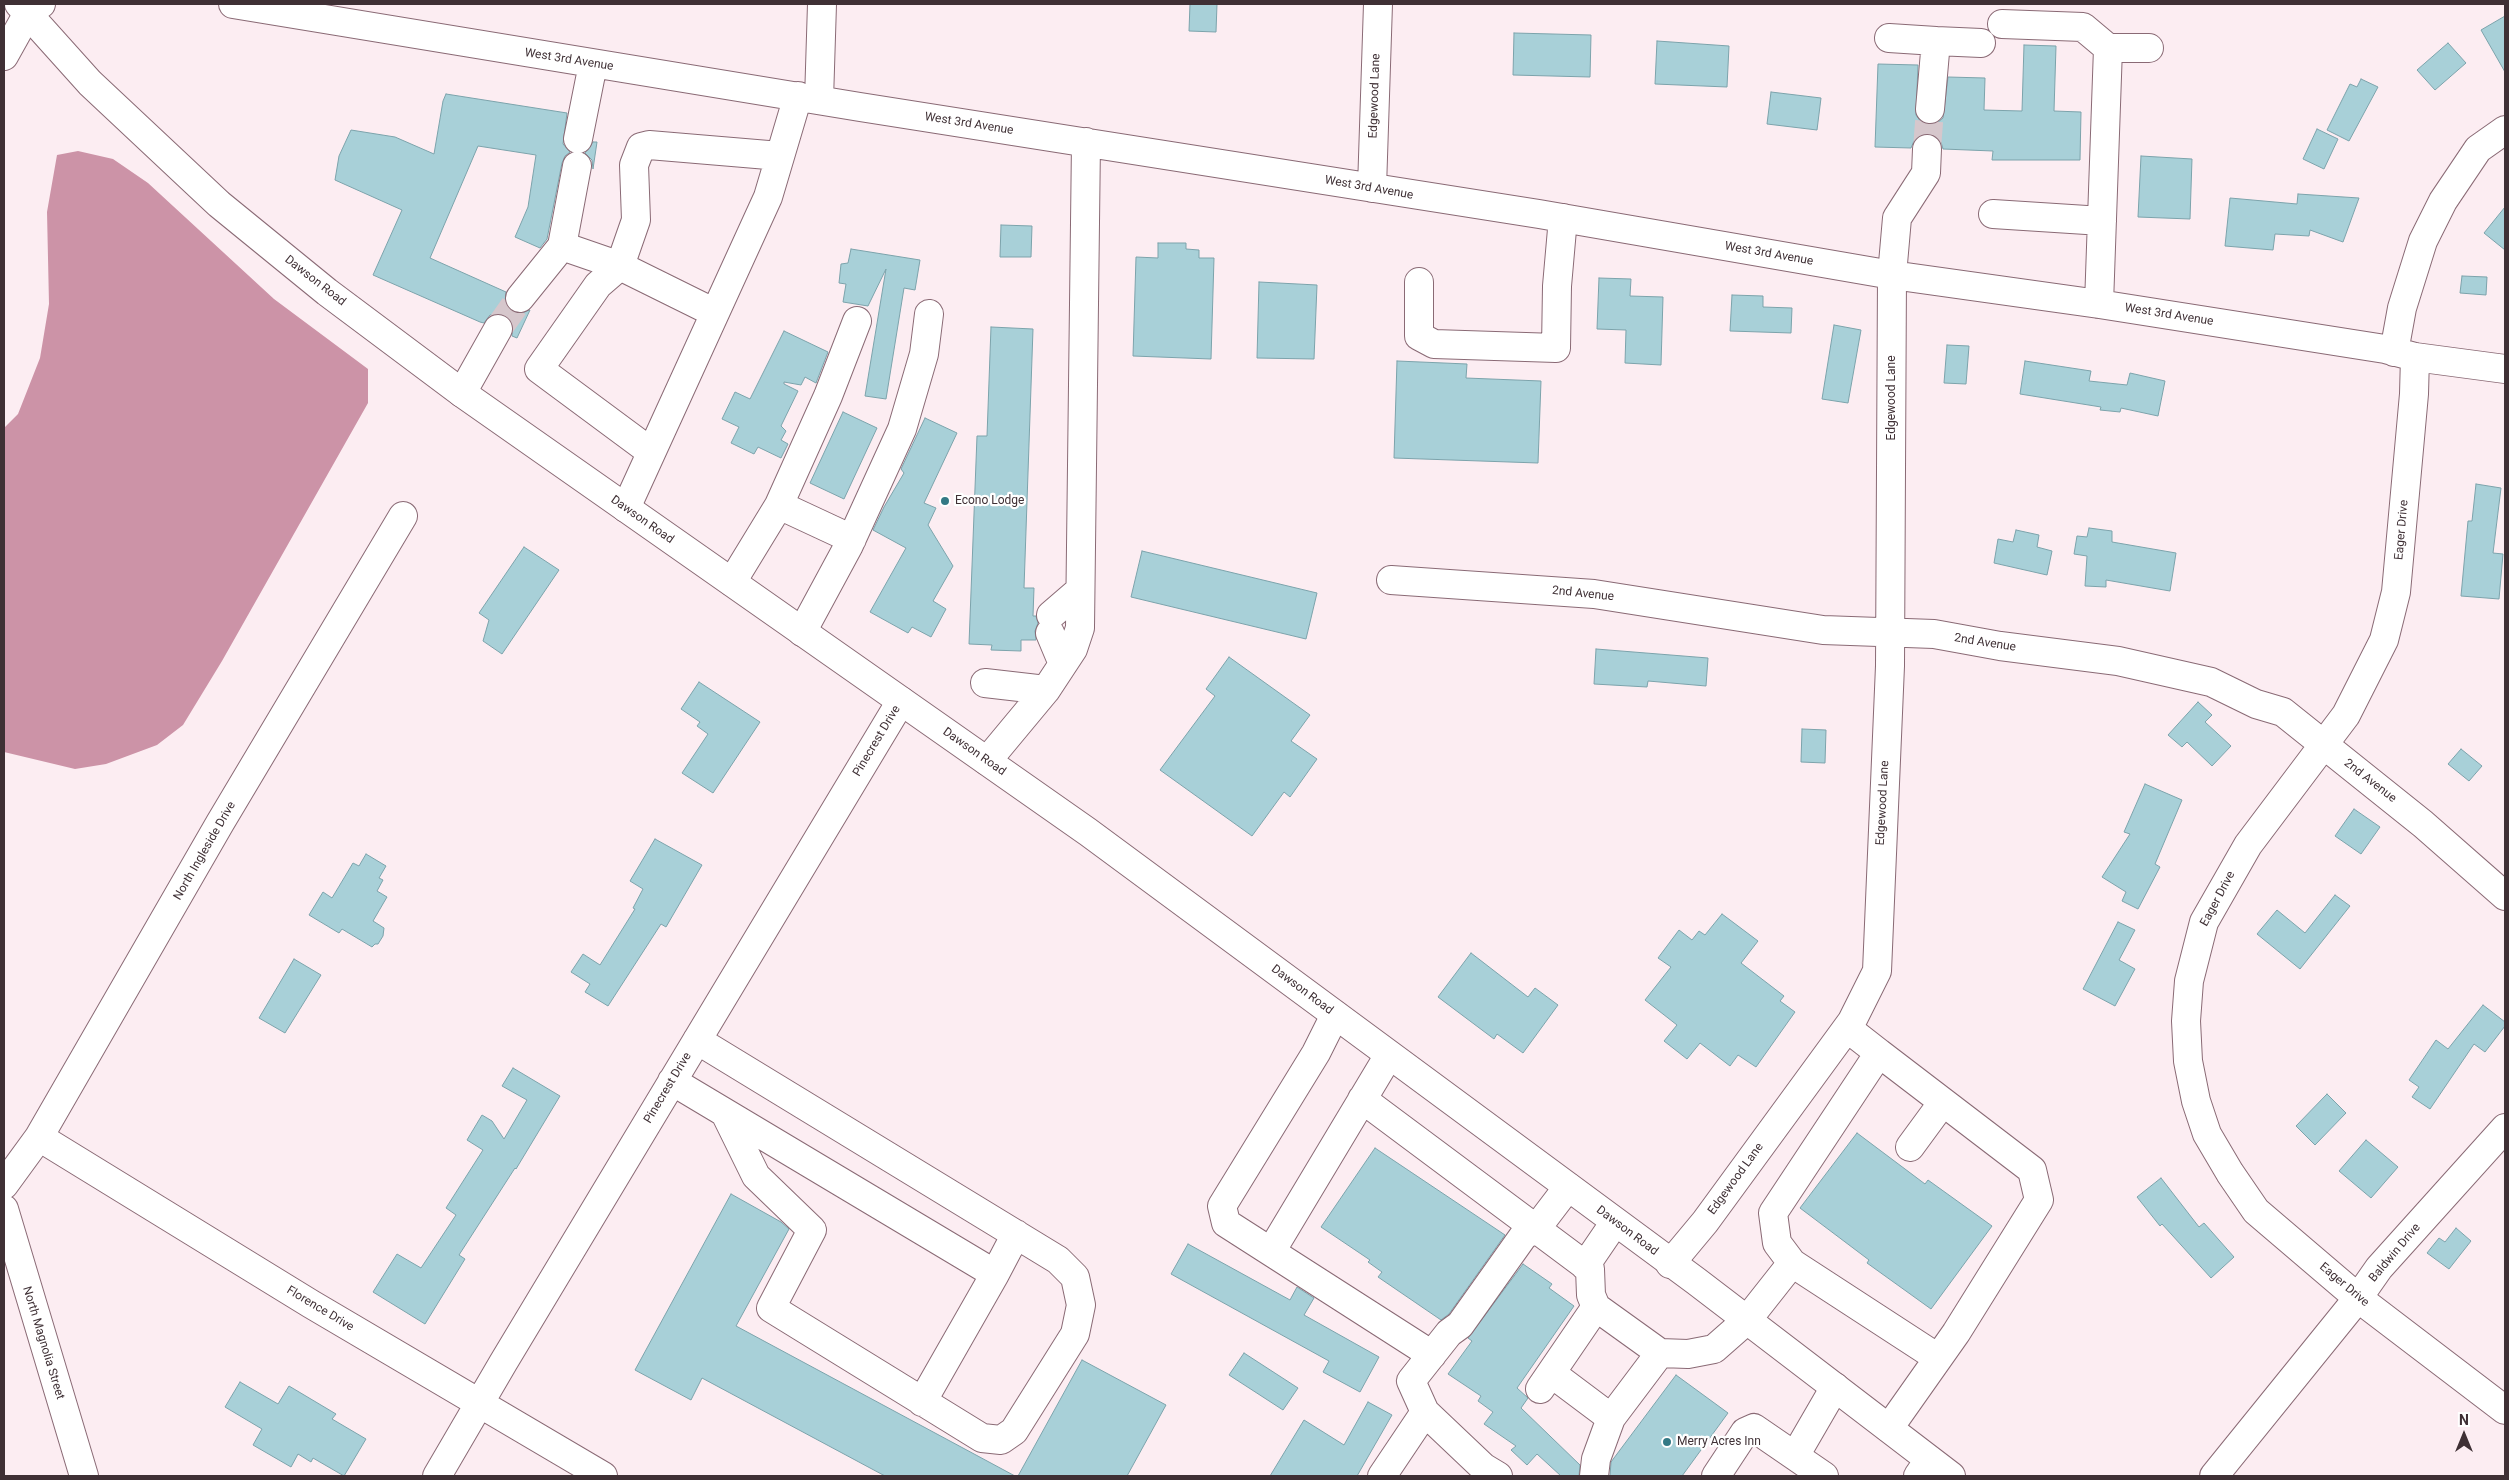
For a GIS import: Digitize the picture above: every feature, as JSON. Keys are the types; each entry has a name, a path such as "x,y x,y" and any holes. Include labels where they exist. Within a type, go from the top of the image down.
{"street":[{"name":"West 3rd Avenue","path":"233,4 290,8 593,64 1562,218 1892,275 2099,304 2505,369"},
{"path":"626,508 768,197 780,156 808,98 822,4"},
{"name":"Edgewood Lane","path":"1372,188 1378,4"},
{"path":"4,56 29,7"},
{"name":"Dawson Road","path":"29,7 90,83 219,204 327,292 462,393 1088,832 1747,1320 1889,1428 1924,1468 1951,1476"},
{"path":"2002,24 2083,28 2108,48 2148,48"},
{"path":"1889,38 1981,43"},
{"path":"1930,109 1936,40"},
{"path":"2099,304 2108,48"},
{"path":"520,298 562,246 593,64"},
{"name":"Eager Drive","path":"2505,130 2478,149 2443,201 2423,241 2402,308 2405,354 2414,394 2394,602 2384,640 2346,715 2248,845 2204,922 2189,981 2186,1021 2188,1061 2196,1101 2207,1134 2230,1173 2256,1211 2358,1298 2505,1410"},
{"path":"987,761 1046,690 1073,649 1080,628 1086,142"},
{"path":"651,452 539,369 598,285 620,266 636,220 634,165 641,147 648,145 780,156"},
{"name":"Edgewood Lane","path":"1670,1264 1705,1222 1847,1028 1876,971 1890,632 1892,275 1897,218 1926,173 1927,149"},
{"path":"1993,214 2102,222"},
{"path":"1419,282 1419,336 1434,344 1556,348 1557,286 1562,218"},
{"path":"562,246 620,266 715,313"},
{"path":"802,632 852,538 902,429 924,354 929,314"},
{"path":"732,582 779,505 828,396 857,321"},
{"path":"462,393 498,329"},
{"path":"779,505 852,538"},
{"name":"North Ingleside Drive","path":"4,1184 39,1137 220,823 403,516"},
{"name":"2nd Avenue","path":"1391,580 1594,594 1823,630 1934,634 2000,646 2118,661 2211,682 2256,704 2282,712 2423,824 2505,896"},
{"path":"1063,664 1050,624 1080,590"},
{"path":"985,683 1046,690"},
{"name":"Pinecrest Drive","path":"437,1476 901,701"},
{"path":"1335,1015 1316,1054 1222,1206 1226,1223 1272,1250 1432,1355"},
{"path":"1847,1028 2032,1170 2039,1200 1956,1333 1889,1428"},
{"path":"697,1040 1058,1260 1075,1277 1082,1305 1074,1334 1014,1431 1001,1440 982,1438 771,1308 812,1230 756,1176 725,1113"},
{"path":"1272,1250 1389,1054"},
{"path":"1879,1054 1773,1212 1777,1243 1792,1263 1938,1358"},
{"path":"672,1081 995,1274"},
{"path":"1362,1099 1590,1269 1591,1295 1596,1306 1660,1353 1688,1354 1714,1349 1747,1320 1792,1263"},
{"path":"1910,1147 1943,1102"},
{"name":"Baldwin Drive","path":"2214,1476 2358,1298 2379,1268 2505,1128"},
{"name":"Florence Drive","path":"39,1137 320,1309 603,1476"},
{"path":"1498,1476 1483,1467 1425,1412 1411,1382 1449,1333 1460,1325 1524,1235 1536,1229 1568,1187"},
{"name":"North Magnolia Street","path":"4,1209 84,1476"},
{"path":"1585,1266 1615,1222"},
{"path":"922,1402 1016,1234"},
{"path":"1596,1306 1545,1381 1611,1418"},
{"path":"1594,1476 1596,1459 1611,1418 1660,1353"},
{"path":"1796,1456 1835,1388"},
{"path":"1382,1476 1425,1412"},
{"path":"1716,1476 1745,1432 1754,1428 1824,1476"}],"shaded area":[{"path":"78,151 113,159 148,183 274,299 368,369 368,403 222,661 183,725 157,745 106,764 75,769 4,752 4,428 18,414 40,358 49,304 47,212 57,155"}],"building":[{"path":"1190,4 1217,4 1216,32 1189,31"},
{"path":"2505,16 2505,72 2481,30"},
{"path":"1514,33 1591,35 1590,77 1513,75"},
{"path":"1657,41 1729,46 1727,87 1655,84"},
{"path":"2448,43 2466,63 2435,90 2417,70"},
{"path":"2024,45 2056,46 2054,111 2081,112 2080,160 1992,160 1993,151 1943,149 1941,142 1936,136 1928,133 1919,135 1911,148 1875,147 1878,64 1918,65 1916,115 1921,122 1929,125 1937,123 1943,118 1948,77 1985,78 1984,110 2022,111"},
{"path":"2361,79 2378,87 2349,141 2327,130 2350,84 2357,87"},
{"path":"1771,92 1821,98 1817,130 1767,124"},
{"path":"446,94 567,113 563,144 570,152 565,156 562,163 547,239 540,248 515,237 528,207 536,155 478,146 430,258 506,292 505,303 511,310 518,313 530,310 517,338 512,336 512,321 505,315 498,313 490,315 484,323 480,322 373,275 402,210 335,180 339,156 351,130 395,137 434,154 443,101"},
{"path":"2317,129 2338,139 2324,169 2303,159"},
{"path":"593,142 597,142 593,169 592,160 585,153"},
{"path":"2141,156 2192,159 2190,219 2138,217"},
{"path":"2298,194 2359,198 2343,242 2310,230 2309,236 2275,234 2273,250 2225,246 2230,198 2297,204"},
{"path":"2505,207 2505,250 2484,233"},
{"path":"1001,225 1032,226 1031,257 1000,257"},
{"path":"1158,243 1186,243 1186,249 1199,250 1199,258 1214,258 1211,359 1133,356 1136,257 1158,258"},
{"path":"851,249 920,260 915,290 904,288 886,399 865,396 886,269 868,306 843,302 846,284 839,283 841,264 848,263"},
{"path":"2462,276 2487,277 2486,295 2460,293"},
{"path":"1599,278 1631,279 1630,296 1663,297 1661,365 1625,363 1626,330 1597,329"},
{"path":"1259,282 1317,285 1314,359 1257,358"},
{"path":"1732,295 1763,296 1763,307 1792,308 1791,333 1730,331"},
{"path":"1834,325 1861,330 1848,403 1822,399"},
{"path":"991,327 1033,329 1024,588 1034,588 1033,616 1036,616 1038,623 1035,631 1036,640 1021,640 1021,651 991,650 992,645 969,644 977,436 987,436"},
{"path":"784,331 828,352 816,383 805,377 801,385 784,382 784,384 798,391 781,426 786,431 781,440 788,444 781,458 758,447 754,454 731,443 739,427 722,419 735,392 750,399"},
{"path":"1947,345 1969,346 1966,384 1944,383"},
{"path":"1397,361 1467,364 1466,378 1541,381 1538,463 1394,458"},
{"path":"2025,361 2091,371 2089,381 2127,385 2130,373 2165,381 2158,416 2121,408 2120,412 2100,410 2101,407 2020,394"},
{"path":"843,412 877,428 844,499 810,483"},
{"path":"925,418 957,433 924,503 936,508 928,525 953,566 933,601 946,609 931,637 912,627 908,633 870,612 906,548 873,530 904,473 901,469"},
{"path":"2476,484 2501,488 2493,553 2503,554 2499,599 2461,596 2468,521 2472,521"},
{"path":"2089,528 2112,531 2112,542 2176,553 2170,591 2106,580 2106,587 2085,586 2087,556 2074,554 2077,536 2087,537"},
{"path":"2016,530 2039,535 2037,547 2052,551 2047,575 1994,563 1998,539 2013,542"},
{"path":"524,547 559,570 502,654 483,641 489,620 479,613"},
{"path":"1142,551 1317,593 1306,639 1131,597"},
{"path":"1596,649 1708,658 1706,686 1648,681 1647,687 1594,684"},
{"path":"1229,657 1310,715 1291,741 1317,759 1290,797 1284,792 1252,836 1160,770 1215,696 1206,689"},
{"path":"699,682 760,722 713,793 682,773 708,734 697,726 700,722 681,709"},
{"path":"2198,702 2212,715 2205,722 2231,746 2212,766 2187,742 2182,747 2168,735"},
{"path":"1802,729 1826,730 1825,763 1801,762"},
{"path":"2461,749 2482,766 2469,781 2448,764"},
{"path":"2145,784 2182,800 2155,864 2160,867 2138,909 2122,901 2126,892 2102,877 2130,834 2124,832"},
{"path":"2354,809 2380,827 2361,854 2335,836"},
{"path":"655,839 702,865 666,927 661,924 608,1006 585,992 590,984 571,972 583,954 600,965 635,909 633,908 643,889 630,881"},
{"path":"366,854 386,866 379,878 383,880 377,891 387,897 373,921 384,928 383,936 378,944 372,947 342,929 339,933 309,915 323,892 332,898 353,863 359,866"},
{"path":"2335,895 2350,906 2300,969 2257,934 2277,910 2305,933"},
{"path":"1722,914 1758,941 1741,963 1784,996 1780,1001 1795,1012 1756,1067 1738,1055 1730,1066 1700,1043 1687,1059 1664,1041 1677,1025 1645,1000 1671,967 1658,958 1679,930 1692,940 1699,931 1705,935"},
{"path":"2118,922 2135,930 2119,960 2135,969 2115,1006 2083,989"},
{"path":"1471,953 1528,997 1535,988 1558,1005 1523,1053 1497,1034 1494,1039 1438,997"},
{"path":"294,959 321,975 285,1033 259,1018"},
{"path":"2483,1005 2505,1022 2505,1026 2485,1052 2474,1044 2430,1109 2412,1097 2419,1087 2409,1080 2436,1040 2448,1049"},
{"path":"513,1068 560,1096 516,1169 459,1255 465,1259 425,1324 373,1292 397,1254 421,1268 456,1215 446,1208 483,1150 467,1140 482,1115 492,1121 504,1139 527,1100 502,1086"},
{"path":"2327,1094 2346,1113 2315,1145 2296,1126"},
{"path":"1857,1133 1925,1184 1928,1180 1992,1226 1931,1309 1867,1263 1869,1260 1800,1208"},
{"path":"2366,1140 2398,1167 2371,1198 2339,1171"},
{"path":"1375,1148 1505,1235 1449,1314 1441,1320 1378,1277 1382,1272 1368,1262 1370,1260 1321,1227"},
{"path":"2161,1178 2199,1227 2204,1223 2234,1257 2211,1278 2162,1224 2160,1226 2137,1197"},
{"path":"731,1194 781,1222 789,1229 736,1326 1015,1476 885,1476 702,1378 691,1400 635,1370"},
{"path":"2456,1228 2471,1241 2449,1269 2427,1253 2439,1238 2445,1242"},
{"path":"1188,1244 1290,1300 1297,1287 1314,1298 1304,1315 1379,1357 1360,1392 1323,1372 1329,1361 1171,1274"},
{"path":"1523,1264 1552,1284 1549,1288 1574,1306 1517,1388 1528,1398 1521,1408 1580,1465 1579,1476 1561,1476 1537,1454 1527,1465 1511,1450 1516,1446 1484,1424 1493,1412 1478,1401 1481,1396 1448,1374 1472,1341 1468,1338"},
{"path":"1244,1353 1298,1388 1283,1410 1229,1375"},
{"path":"1082,1360 1166,1405 1127,1476 1018,1476"},
{"name":"Merry Acres Inn","path":"1676,1375 1728,1413 1682,1476 1610,1476 1611,1462"},
{"path":"240,1382 278,1404 289,1386 336,1414 332,1419 366,1439 344,1476 313,1458 311,1462 298,1454 291,1467 253,1445 262,1429 225,1407"},
{"path":"1368,1402 1392,1415 1357,1476 1270,1476 1304,1420 1344,1445"}],"tunnel":[{"path":"1927,149 1930,109"},
{"path":"498,329 520,298"}],"place":[{"name":"Econo Lodge","path":"945,501"},
{"name":"Merry Acres Inn","path":"1667,1442"}]}
